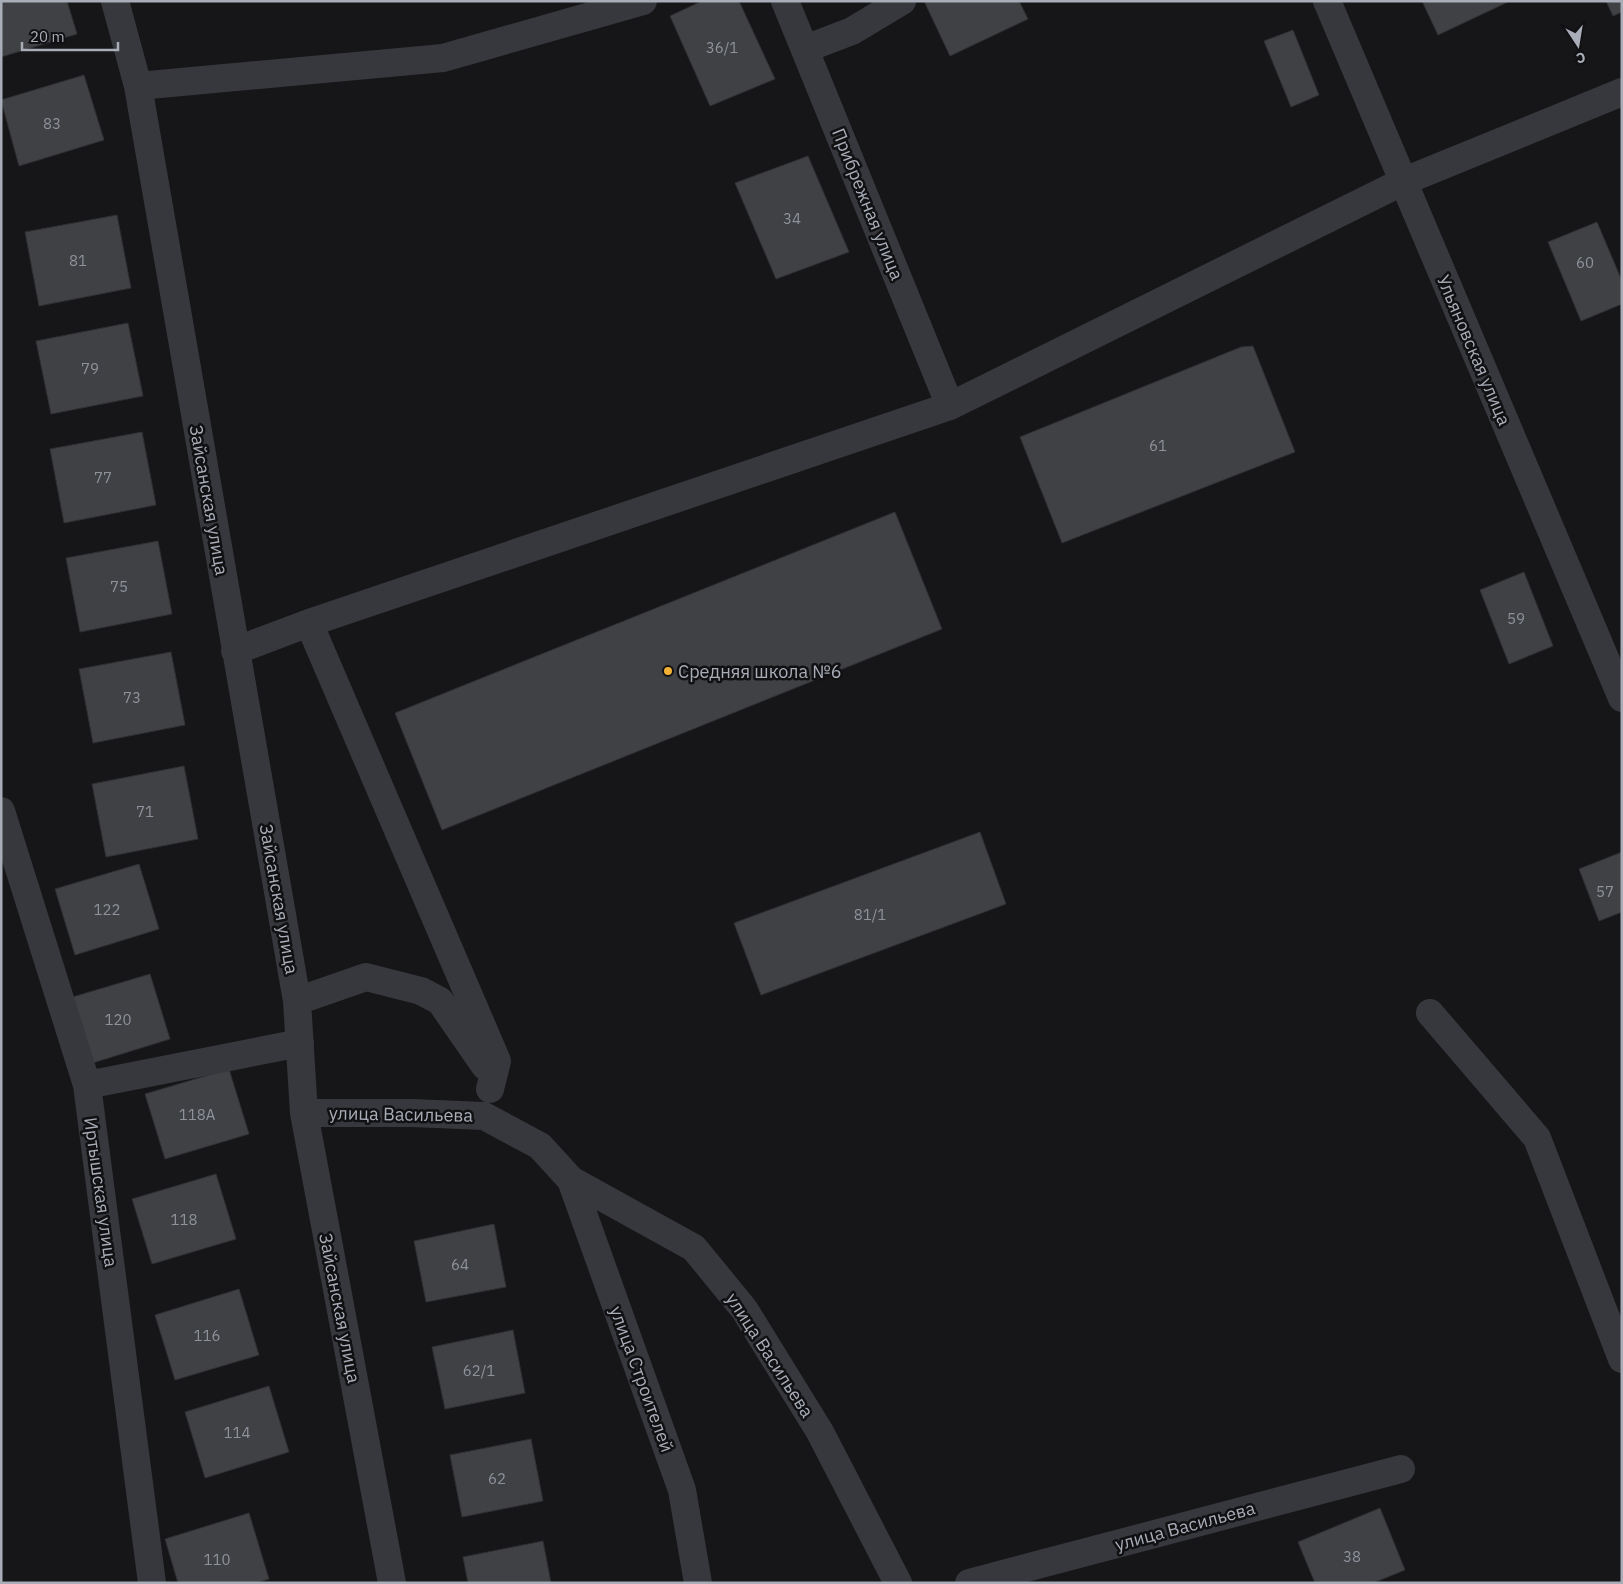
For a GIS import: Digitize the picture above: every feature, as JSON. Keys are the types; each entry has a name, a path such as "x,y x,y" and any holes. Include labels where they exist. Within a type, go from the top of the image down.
{"street":[{"name":"Зайсанская улица","path":"115,1 138,86 297,1001 304,1113 392,1583"},
{"path":"138,86 443,58 577,10 643,1"},
{"name":"Прибрежная улица","path":"785,1 950,406"},
{"path":"805,49 852,30 902,1"},
{"name":"Ульяновская улица","path":"1327,1 1402,182 1614,660 1622,698"},
{"path":"235,651 309,623 950,406 1402,182 1622,92"},
{"path":"309,623 497,1061 490,1089"},
{"name":"Иртышская улица","path":"1,811 87,1085 152,1583"},
{"name":"Зайсанская улица","path":"297,1001 366,977 421,991 440,1002 485,1064 490,1089 484,1116"},
{"path":"1430,1013 1537,1138 1622,1359"},
{"path":"87,1085 300,1043"},
{"name":"улица Васильева","path":"304,1113 412,1112 484,1116 540,1146 571,1180 694,1248 738,1302 820,1432 898,1583"},
{"name":"улица Строителей","path":"571,1180 682,1490 698,1583"},
{"name":"улица Васильева","path":"969,1583 1402,1469"}],"building":[{"path":"1,1 67,1 77,34 1,57"},
{"path":"702,1 739,1 775,79 710,106 670,16"},
{"path":"924,1 1019,1 1028,19 950,56"},
{"path":"1422,1 1510,1 1438,35"},
{"path":"1606,1 1622,1 1622,12 1613,16"},
{"path":"1293,30 1319,95 1291,107 1264,41"},
{"path":"84,75 104,140 19,166 1,100"},
{"path":"808,156 849,252 776,279 735,183"},
{"path":"117,215 131,288 39,306 25,232"},
{"path":"1597,222 1622,281 1622,304 1581,321 1548,242"},
{"path":"128,323 143,396 51,414 36,341"},
{"path":"1253,346 1295,452 1062,543 1020,437 1241,347"},
{"path":"142,432 156,505 64,523 50,449"},
{"name":"Средняя школа №6","path":"895,512 942,629 442,830 395,713"},
{"path":"158,541 172,614 80,632 66,558"},
{"path":"1524,572 1553,646 1509,664 1480,590"},
{"path":"171,652 185,725 93,743 79,669"},
{"path":"184,766 198,839 106,857 92,784"},
{"path":"980,832 1006,904 761,995 734,923"},
{"path":"1622,852 1622,912 1599,921 1579,869"},
{"path":"139,864 159,929 75,955 55,889"},
{"path":"150,974 170,1039 86,1065 66,999"},
{"path":"229,1069 249,1134 165,1159 145,1094"},
{"path":"216,1174 236,1239 152,1264 132,1199"},
{"path":"494,1224 506,1287 426,1302 414,1241"},
{"path":"239,1289 259,1355 175,1380 155,1315"},
{"path":"513,1330 525,1393 445,1409 432,1347"},
{"path":"269,1386 289,1452 205,1478 185,1412"},
{"path":"531,1439 543,1501 462,1517 450,1455"},
{"path":"1380,1508 1405,1570 1373,1583 1315,1583 1298,1542"},
{"path":"249,1513 269,1579 256,1583 178,1583 165,1539"},
{"path":"543,1541 551,1583 468,1583 463,1557"}],"place":[{"name":"Средняя школа №6","path":"668,671"}]}
